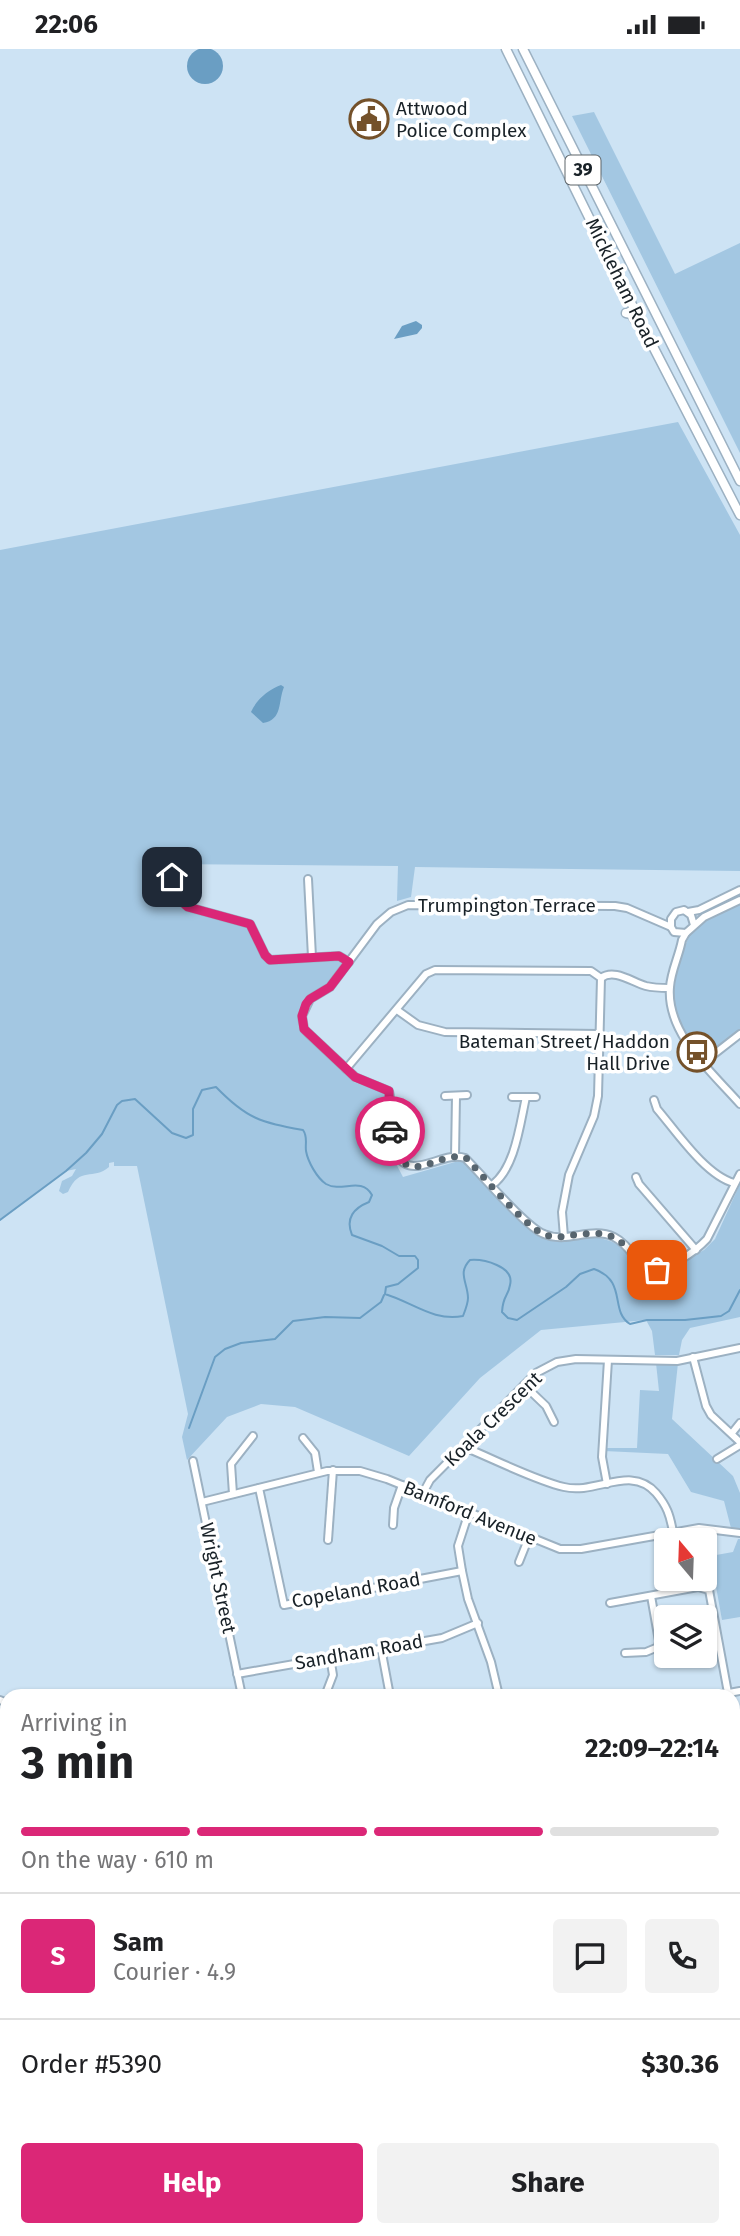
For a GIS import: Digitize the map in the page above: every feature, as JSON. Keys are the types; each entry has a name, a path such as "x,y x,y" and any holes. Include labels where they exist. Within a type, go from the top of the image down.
{"main road":[{"name":"Mickleham Road","path":"506,49 631,308 740,515"},
{"name":"Mickleham Road","path":"523,49 740,481"},
{"path":"558,155 567,153 577,157"},
{"path":"631,308 649,302"}],"street":[{"path":"172,877 180,900 188,907 250,924 267,958 274,961 339,956 349,962"},
{"path":"308,879 312,957"},
{"path":"679,954 673,929 673,915 679,911 699,910 740,890"},
{"path":"740,900 704,917 686,933 669,988 673,1018 681,1035 740,1104"},
{"name":"Trumpington Terrace","path":"455,1157 421,1167 401,1160 395,1152 390,1131 389,1091 359,1080 304,1029 302,1016 310,999 330,987 384,917 408,905 602,905 627,908 673,929"},
{"path":"688,912 694,925"},
{"name":"Trumpington Terrace","path":"647,916 660,919 673,915"},
{"path":"673,929 686,933"},
{"path":"346,1069 426,974 435,970 591,971 601,978"},
{"path":"601,978 608,973 643,985 669,988"},
{"path":"564,1237 562,1212 569,1175 594,1116 598,1096 601,978"},
{"path":"397,1010 418,1024 445,1032 599,1034"},
{"path":"704,1062 740,1034"},
{"path":"445,1096 467,1095"},
{"path":"456,1096 455,1157 466,1158 534,1229 554,1237 591,1233 612,1236 631,1249 646,1270 652,1272 696,1251 707,1239 733,1183 740,1174"},
{"path":"512,1097 536,1097"},
{"path":"492,1185 500,1179 509,1163 526,1097"},
{"path":"654,1100 657,1109 706,1164 722,1178 733,1183"},
{"path":"636,1177 696,1251"},
{"name":"Koala Crescent","path":"423,1493 430,1480 536,1373 557,1362 576,1359 677,1361 740,1348"},
{"path":"693,1357 706,1406 711,1415 740,1443 717,1459"},
{"path":"607,1484 602,1457 608,1360"},
{"path":"524,1385 546,1406 554,1422"},
{"path":"732,1433 740,1423"},
{"path":"233,1494 232,1464 253,1436"},
{"path":"303,1438 315,1453 318,1472"},
{"path":"464,1447 566,1488 640,1480 649,1485 666,1506 672,1528"},
{"name":"Wright Street","path":"193,1461 240,1689"},
{"path":"328,1540 333,1470"},
{"name":"Bamford Avenue","path":"202,1502 318,1472 360,1471 423,1493 560,1549 574,1550 654,1535"},
{"path":"393,1525 394,1507 402,1485"},
{"name":"Copeland Road","path":"259,1487 284,1605 462,1571"},
{"path":"469,1512 458,1546 462,1571 468,1599 491,1662 497,1689"},
{"name":"Bamford Avenue","path":"718,1530 740,1533"},
{"path":"519,1562 529,1537"},
{"path":"610,1603 698,1587 709,1590 727,1689"},
{"path":"625,1653 646,1652 658,1647 651,1596"},
{"name":"Sandham Road","path":"237,1674 442,1638 478,1623"},
{"path":"381,1649 389,1689"},
{"path":"327,1689 332,1675 330,1657"}],"shaded area":[{"path":"205,48 218,53 223,66 218,79 205,84 192,79 187,66 192,53"},
{"path":"594,112 675,274 740,243 740,453 572,116"},
{"path":"416,321 422,325 417,334 394,339 402,326"},
{"path":"678,422 740,535 740,871 415,867 411,897 397,901 398,866 163,864 175,897 181,904 250,926 267,960 342,959 344,964 330,983 301,1007 299,1029 354,1082 384,1093 387,1097 388,1139 392,1155 403,1177 462,1160 538,1236 556,1240 592,1237 610,1241 622,1248 641,1269 652,1276 704,1250 715,1239 740,1184 740,1317 690,1328 682,1340 679,1355 655,1355 652,1331 646,1320 541,1330 480,1378 409,1456 295,1407 261,1404 227,1417 187,1460 182,1437 188,1414 137,1166 114,1166 114,1162 109,1163 109,1167 103,1171 77,1179 68,1192 63,1194 59,1191 62,1181 72,1176 76,1169 66,1171 0,1220 0,550"},
{"path":"281,685 284,687 277,714 263,723 251,712 263,695"},
{"path":"740,902 740,1030 705,1059 685,1033 675,1010 674,986 677,971 690,935 697,926 705,918"},
{"path":"656,1363 678,1363 672,1419 733,1476 740,1493 740,1530 731,1528 724,1501 691,1492 668,1454 604,1451 604,1448 637,1448 640,1390 659,1391"},
{"path":"740,1539 740,1617 722,1620 717,1591 718,1555 733,1552"}],"waterway":[{"path":"0,1220 86,1153 102,1134 117,1105 122,1101 135,1099 172,1133 186,1138 193,1135 193,1109 202,1090 216,1087 246,1113 303,1130 309,1160 316,1174 326,1184 368,1189 372,1195 369,1202 359,1207 350,1219 352,1235 382,1246 399,1256 415,1256 418,1268 398,1284 386,1287 385,1294 433,1314 463,1316 468,1298 464,1269 470,1260 490,1262 508,1273 510,1285 502,1312 508,1318 517,1320 566,1287 580,1274 594,1269 611,1281 620,1312 630,1324 647,1320 721,1316 729,1311 740,1290"},
{"path":"189,1428 215,1357 225,1349 241,1343 275,1339 293,1321 325,1317 360,1318 381,1302 384,1295"}],"way so far":[{"path":"390,1131 395,1152 401,1160 410,1165 421,1167 460,1156 466,1158 534,1229 554,1237 591,1233 612,1236 631,1249 646,1270 657,1270"}],"place":[{"name":"Attwood Police Complex","path":"369,119"},
{"name":"Bateman Street/Haddon Hall Drive","path":"697,1052"}],"route":[{"path":"172,877 180,900 188,907 250,924 270,960 339,956 349,962 330,987 306,1004 302,1023 304,1029 355,1077 389,1091 390,1131"}]}
